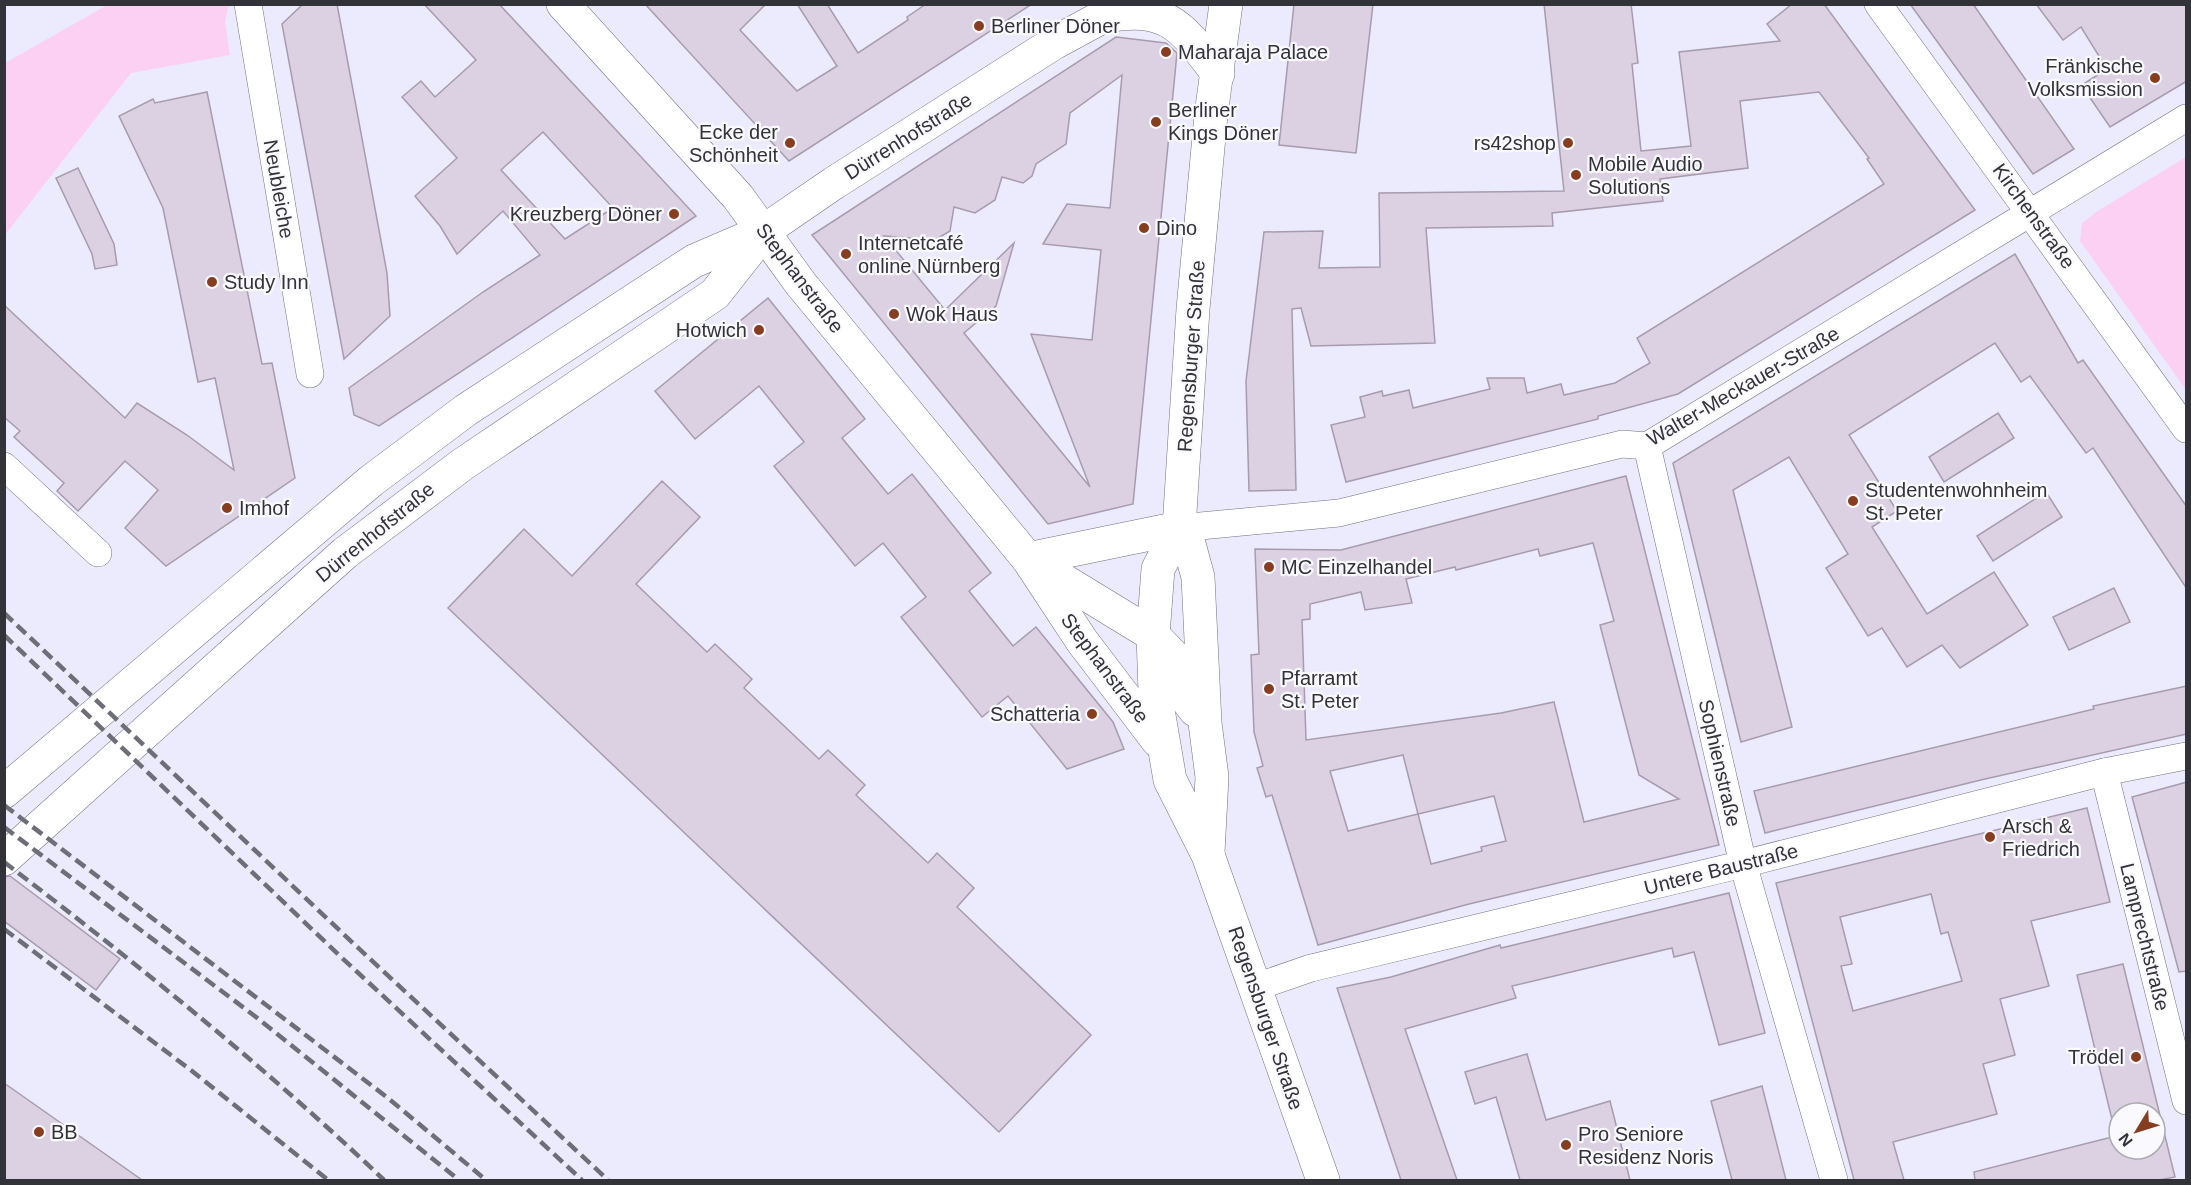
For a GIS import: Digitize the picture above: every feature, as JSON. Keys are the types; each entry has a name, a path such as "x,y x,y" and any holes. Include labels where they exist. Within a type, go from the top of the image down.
{"main road":[{"name":"Stephanstraße","path":"564,4 718,174 764,231 815,301 1028,559 1082,641 1125,694 1163,747"},
{"name":"Regensburger Straße","path":"1226,4 1193,309 1179,528 1158,569 1153,635 1155,692 1170,780 1208,855 1323,1180"},
{"name":"Dürrenhofstraße","path":"4,792 309,532 436,432 694,261 764,231 1103,9"},
{"path":"1103,9 1160,15 1169,20 1192,41 1218,74"},
{"name":"Dürrenhofstraße","path":"4,859 345,552 463,464 715,294 764,231"},
{"name":"Regensburger Straße","path":"1179,528 1189,544 1198,577 1205,723 1212,777 1208,855"},
{"path":"1028,559 1179,528"},
{"name":"Stephanstraße","path":"1028,559 1153,635"},
{"name":"Regensburger Straße","path":"1153,635 1175,658 1183,694 1205,723"}],"street":[{"name":"Neubleiche","path":"248,4 310,374"},
{"name":"Kirchenstraße","path":"1878,4 2033,214 2187,429"},
{"name":"Walter-Meckauer-Straße","path":"1179,528 1340,513 1622,444 1647,446 2033,214 2187,118"},
{"name":"Sophienstraße","path":"1647,446 1743,864 1834,1180"},
{"path":"4,466 98,553"},
{"name":"Untere Baustraße","path":"1256,987 1311,968 1743,864 2104,772 2187,756"},
{"name":"Lamprechtstraße","path":"2104,772 2187,1101"}],"shaded area":[{"path":"109,4 229,5 225,21 230,55 131,73 5,235 5,63"},
{"path":"2186,157 2186,390 2080,241 2082,223"}],"building":[{"path":"303,4 337,4 387,273 390,316 344,359 282,24"},
{"path":"424,4 499,4 696,216 379,426 354,415 349,388 483,292 540,255 503,211 457,254 440,226 415,196 457,158 402,97 421,81 435,97 476,60","holes":["543,132 613,208 565,239 501,170"]},
{"path":"645,4 766,4 740,30 797,91 837,66 797,4 827,4 858,53 908,20 907,17 926,4 1032,4 789,161"},
{"path":"1294,4 1373,4 1356,153 1279,145"},
{"path":"1544,4 1631,4 1638,63 1632,64 1641,151 1691,146 1679,52 1780,41 1767,24 1792,4 1824,4 1975,210 1678,394 1598,416 1598,419 1346,482 1331,425 1365,417 1360,397 1382,391 1383,396 1409,390 1413,408 1490,389 1487,378 1524,378 1527,393 1561,384 1564,395 1615,383 1650,363 1637,338 1884,184 1867,159 1869,158 1819,92 1740,101 1748,168 1660,179 1663,201 1552,213 1553,226 1426,228 1435,343 1311,346 1301,308 1292,309 1296,490 1249,491 1246,381 1264,232 1323,231 1319,268 1380,267 1379,193 1564,191"},
{"path":"1910,4 1973,4 2074,149 2033,174"},
{"path":"2036,4 2187,4 2187,81 2110,127 2084,89 2088,87 2085,83 2107,69 2081,27 2063,40"},
{"path":"1116,37 1166,43 1177,53 1133,504 1048,524 812,235","holes":["1122,75 1110,208 1067,204 1043,244 1101,250 1092,340 1031,334 1090,487 964,333 996,306 1014,243 945,310 884,236 935,240 950,231 954,207 975,213 995,200 1002,177 1023,183 1032,176 1036,164 1066,144 1070,113"]},
{"path":"207,92 262,364 272,363 295,478 166,566 125,528 158,490 125,461 78,511 57,491 64,483 14,437 20,431 4,417 4,305 125,418 137,403 187,435 234,470 215,378 198,382 163,208 119,116 153,99 155,103"},
{"path":"78,168 114,244 117,265 95,269 92,254 56,178"},
{"name":"Studentenwohnheim St. Peter","path":"2015,254 2078,363 2083,360 2187,507 2187,589 2093,448 2086,453 2030,376 2021,382 1995,343 1849,435 1897,511 1872,527 1927,614 1994,572 2028,625 1960,668 1942,645 1907,667 1882,628 1868,636 1826,568 1848,554 1789,457 1733,490 1792,727 1741,742 1673,463"},
{"path":"768,298 865,419 842,438 888,494 912,474 991,573 969,591 1013,646 1036,627 1113,722 1124,749 1067,769 1008,696 982,717 901,617 926,597 883,543 855,566 774,466 804,442 759,386 695,439 655,391"},
{"path":"1998,413 2014,438 1944,482 1929,457"},
{"path":"1626,476 1719,845 1469,904 1318,945 1272,795 1266,797 1257,768 1263,766 1254,732 1251,655 1259,654 1255,549 1341,550","holes":["1593,543 1614,621 1600,625 1639,775 1679,799 1584,822 1554,702 1501,713 1306,740 1302,620 1310,619 1310,604 1361,592 1365,610 1412,603 1406,579 1455,567 1456,570 1538,549 1540,556","1403,755 1418,814 1348,831 1330,771","1494,796 1506,841 1481,847 1482,851 1431,864 1418,814"]},
{"path":"662,481 700,517 636,584 707,652 715,644 752,679 744,688 819,759 828,750 865,785 856,795 928,863 937,853 974,888 957,907 1091,1035 999,1132 448,608 524,529 572,576"},
{"path":"2046,492 2062,517 1993,561 1977,536"},
{"path":"2114,588 2130,622 2069,650 2053,617"},
{"path":"2187,686 2187,734 1985,779 1765,833 1754,791 2094,709 2093,706"},
{"path":"2187,782 2187,971 2179,972 2132,797"},
{"path":"2087,808 2110,902 2031,921 2049,986 2000,999 2015,1055 1983,1064 1997,1114 1893,1142 1904,1180 1854,1180 1776,883","holes":["1931,894 1941,934 1948,932 1962,981 1853,1011 1841,966 1852,964 1840,917"]},
{"path":"10,876 120,959 96,990 4,921 4,877"},
{"path":"1729,893 1765,1033 1719,1045 1694,952 1674,957 1672,948 1512,986 1516,998 1405,1029 1457,1180 1401,1180 1337,988 1391,977 1500,945 1501,948"},
{"path":"2123,964 2156,1101 2108,1101 2077,975"},
{"name":"Pro Seniore Residenz Noris","path":"1527,1054 1546,1120 1610,1101 1630,1180 1520,1180 1496,1097 1475,1104 1465,1072"},
{"name":"BB","path":"4,1083 142,1180 4,1180"},
{"name":"Pro Seniore Residenz Noris","path":"1762,1086 1786,1180 1732,1180 1711,1101"},
{"path":"2107,1138 2107,1161 2167,1161 2167,1144 2175,1177 2159,1180 1975,1180 1974,1172"}],"railway":[{"path":"4,613 608,1180"},
{"path":"4,635 341,957 582,1180"},
{"path":"4,805 388,1098 486,1180"},
{"path":"4,827 256,1017 459,1180"},
{"path":"4,862 102,938 246,1056 384,1180"},
{"path":"4,929 192,1071 328,1180"}],"place":[{"name":"Berliner Döner","path":"979,26"},
{"name":"Maharaja Palace","path":"1166,52"},
{"name":"Fränkische Volksmission","path":"2155,78"},
{"name":"Berliner Kings Döner","path":"1156,122"},
{"name":"Ecke der Schönheit","path":"790,143"},
{"name":"rs42shop","path":"1568,143"},
{"name":"Mobile Audio Solutions","path":"1576,175"},
{"name":"Kreuzberg Döner","path":"674,214"},
{"name":"Dino","path":"1144,228"},
{"name":"Internetcafé online Nürnberg","path":"846,254"},
{"name":"Study Inn","path":"212,282"},
{"name":"Wok Haus","path":"894,314"},
{"name":"Hotwich","path":"759,330"},
{"name":"Studentenwohnheim St. Peter","path":"1853,501"},
{"name":"Imhof","path":"227,508"},
{"name":"MC Einzelhandel","path":"1269,567"},
{"name":"Pfarramt St. Peter","path":"1269,689"},
{"name":"Schatteria","path":"1092,714"},
{"name":"Arsch & Friedrich","path":"1990,837"},
{"name":"Trödel","path":"2136,1057"},
{"name":"BB","path":"39,1132"},
{"name":"Pro Seniore Residenz Noris","path":"1566,1145"}]}
